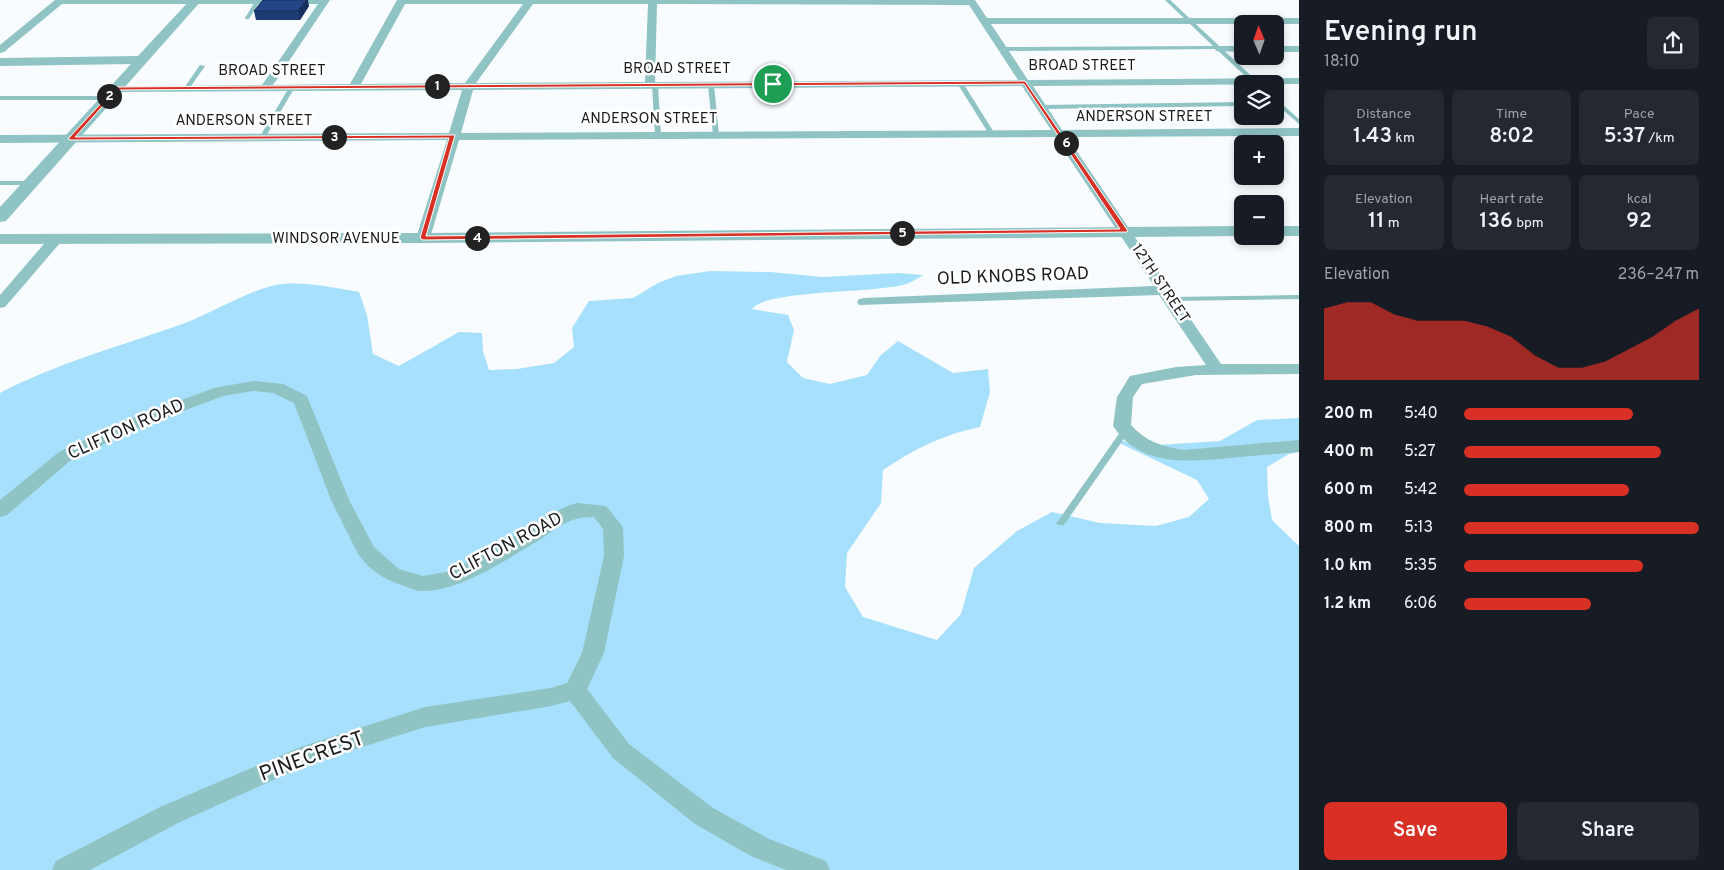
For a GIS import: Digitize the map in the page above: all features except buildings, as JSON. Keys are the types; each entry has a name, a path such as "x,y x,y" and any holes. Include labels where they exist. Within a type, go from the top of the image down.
{"street":[{"path":"0,217 195,0"},
{"path":"0,50 60,1 325,0"},
{"path":"265,88 325,0"},
{"path":"354,87 402,1 971,1"},
{"path":"423,238 469,86 531,1"},
{"path":"653,1 653,85"},
{"name":"12TH STREET","path":"971,1 1217,370"},
{"path":"984,21 1299,21"},
{"path":"1219,48 1234,49"},
{"path":"1284,49 1299,49"},
{"path":"0,62 142,60"},
{"name":"BROAD STREET","path":"1284,81 1299,81"},
{"name":"BROAD STREET","path":"112,93 187,88 1234,82"},
{"name":"ANDERSON STREET","path":"0,139 1299,132"},
{"name":"WINDSOR AVENUE","path":"0,239 423,238 1234,231"},
{"path":"1284,231 1299,231"},
{"path":"0,304 56,240"},
{"name":"OLD KNOBS ROAD","path":"864,302 1167,295"},
{"path":"1299,369 1217,370 1153,375 1136,380 1125,397 1122,426 1134,440 1162,452 1184,456 1299,446"},
{"name":"CLIFTON ROAD","path":"0,510 65,456 130,425 220,392 253,386 278,388 301,400 340,500 367,552 392,574 423,584 456,577 530,537 555,520 577,510 599,511 613,527 614,556 593,653 575,690"},
{"path":"575,690 620,751 704,816 760,848 817,870"},
{"name":"PINECREST","path":"65,870 169,816 303,756 426,717 551,697 575,690"}],"lane":[{"path":"1167,0 1248,75"},
{"path":"247,18 258,1"},
{"path":"1002,49 1219,48"},
{"path":"187,88 202,66"},
{"path":"960,83 992,134"},
{"path":"653,85 658,136"},
{"path":"711,85 716,135"},
{"path":"262,138 292,88"},
{"path":"0,98 112,93"},
{"path":"1041,107 1234,104"},
{"path":"1284,109 1299,122"},
{"path":"0,183 31,183"},
{"path":"1167,295 1299,297"},
{"path":"1061,524 1126,430"}],"shaded area":[{"path":"710,271 770,272 823,277 898,273 923,275 908,283 891,287 778,298 762,303 752,309 788,315 794,330 787,362 803,378 830,384 867,375 880,356 898,341 953,373 988,369 990,392 980,427 930,443 906,455 883,470 881,503 847,553 845,587 863,617 937,640 961,614 974,568 1017,531 1052,512 1100,523 1156,526 1189,517 1209,499 1197,480 1113,440 1157,445 1220,441 1257,420 1299,418 1299,452 1289,454 1267,467 1268,496 1272,520 1299,546 1299,870 0,870 0,393 68,363 196,319 247,295 283,284 331,287 359,292 367,315 373,354 399,366 459,332 482,333 483,351 489,370 517,369 554,363 574,347 572,328 589,301 633,298 658,283 676,276"}],"route":[{"path":"1025,83 1124,231 423,238 453,136 71,139 116,89 773,84 1025,83"}]}
